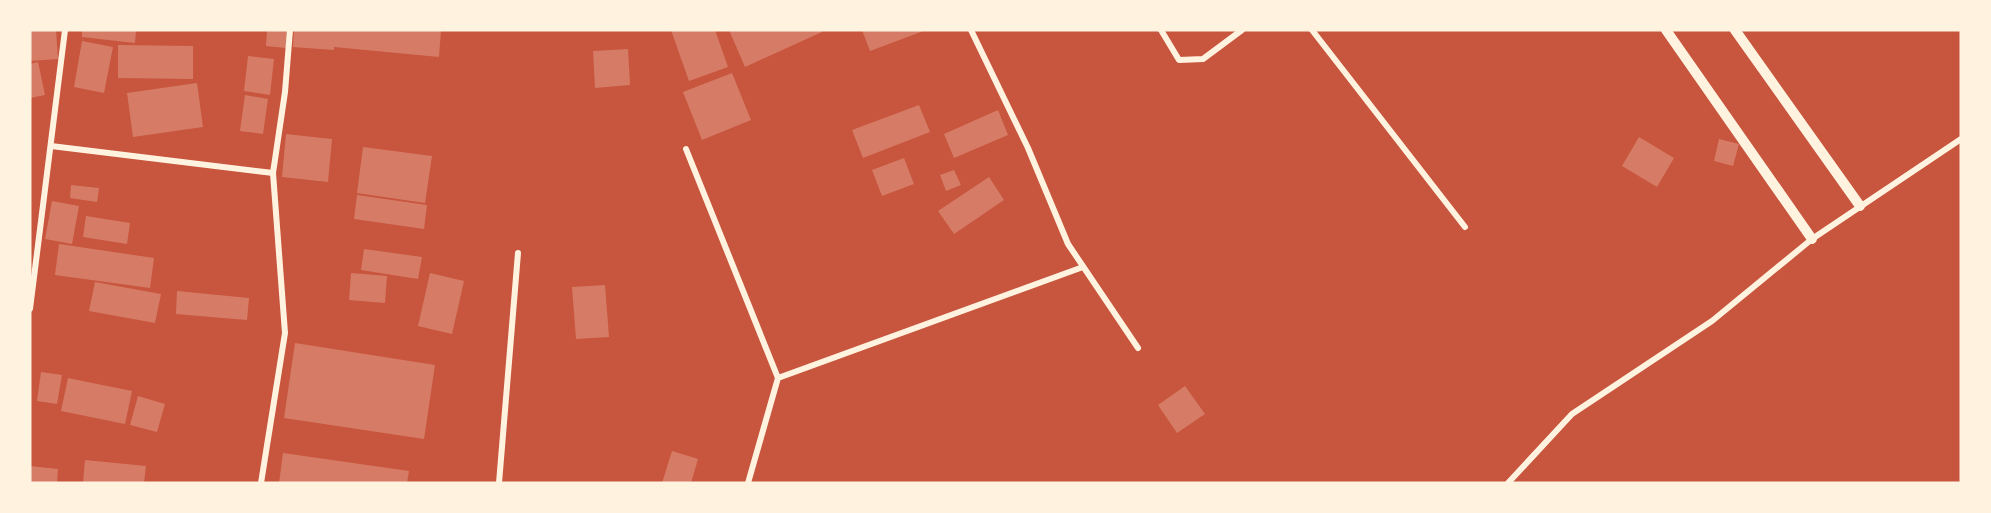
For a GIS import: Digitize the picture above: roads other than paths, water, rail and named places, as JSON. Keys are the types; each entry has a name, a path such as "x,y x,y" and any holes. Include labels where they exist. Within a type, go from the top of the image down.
{"street":[{"path":"30,309 65,30"},
{"path":"261,483 285,333 273,173 285,92 290,30"},
{"path":"971,30 1028,148 1068,244 1138,348"},
{"path":"1161,30 1179,60 1203,59 1242,30"},
{"path":"1312,30 1465,228"},
{"path":"1666,30 1812,239"},
{"path":"1735,30 1860,206"},
{"path":"1510,482 1572,414 1712,321 1812,239 1961,140"},
{"path":"51,146 273,173"},
{"path":"686,148 778,378 748,483"},
{"path":"499,483 518,253"},
{"path":"778,378 1083,267"}]}
